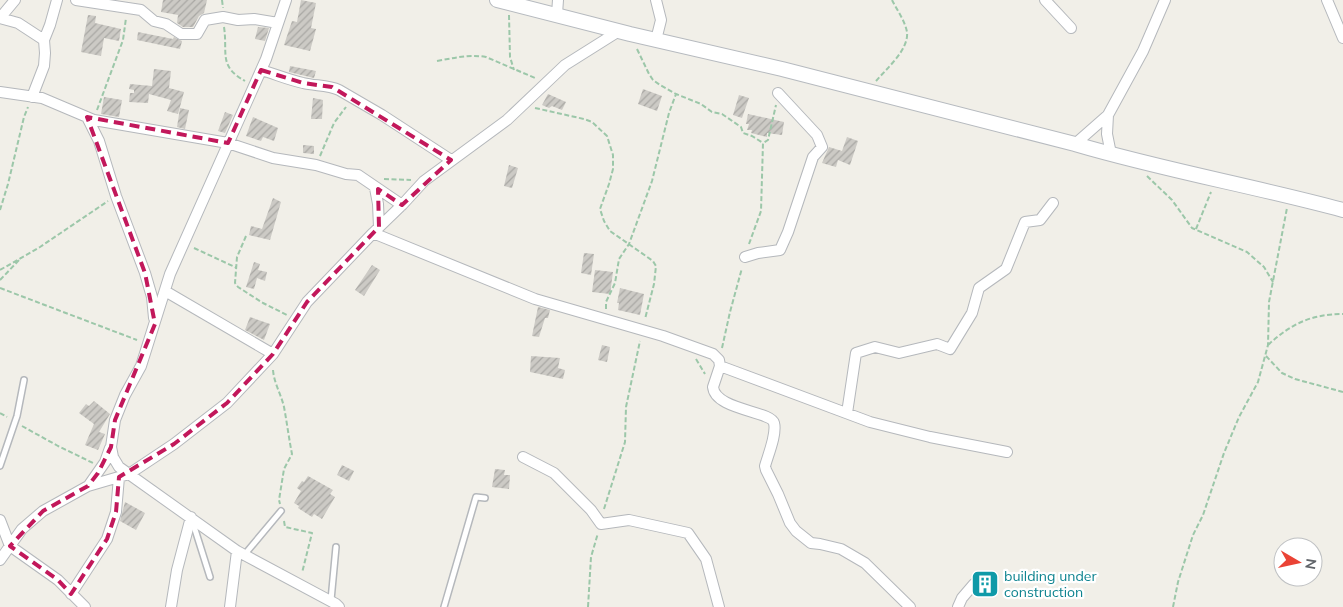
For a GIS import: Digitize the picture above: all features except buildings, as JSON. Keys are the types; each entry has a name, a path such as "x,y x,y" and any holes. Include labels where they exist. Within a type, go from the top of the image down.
{"main road":[{"path":"503,2 867,91 1111,154 1289,195 1343,210"}],"street":[{"path":"15,0 0,18 18,23 44,40"},
{"path":"32,97 44,66 46,54 44,40 57,0"},
{"path":"76,0 126,8 142,5 154,21 166,24 181,34 197,34 205,20 223,18 238,20 254,18 278,24"},
{"path":"88,486 102,467 111,447 115,420 125,395 141,366 165,291 183,243 261,70 286,0"},
{"path":"557,14 558,0"},
{"path":"656,0 661,20 656,40"},
{"path":"1045,0 1071,28"},
{"path":"1075,144 1108,115 1143,51 1165,0"},
{"path":"1327,0 1343,38"},
{"path":"0,560 22,529 43,511 88,486 124,475 174,444 227,403 273,354 307,302 424,181 484,138 565,65 624,32"},
{"path":"261,70 303,83 332,87 353,97 451,160"},
{"path":"0,92 42,98 90,118 228,143 272,158 316,165 346,174 358,175 402,205"},
{"path":"745,257 780,250 788,232 813,157 822,147 817,135 778,93"},
{"path":"1108,115 1107,134 1111,154"},
{"path":"90,118 116,196 145,273 152,297 155,324"},
{"path":"376,188 376,230"},
{"path":"847,414 856,353 875,346 899,353 937,344 950,349 972,313 979,288 1006,269 1025,222 1040,220 1053,203"},
{"path":"376,230 535,299 643,330 712,354 720,363 847,414 930,438 1007,452"},
{"path":"165,291 273,354"},
{"path":"720,363 718,377 713,387 716,397 751,413 773,420 774,434 765,466 790,523 796,531 811,543 840,550 865,563 910,607"},
{"path":"111,447 113,458 124,475 241,553 334,605 350,607"},
{"path":"523,457 554,473 591,510 601,524 629,520 688,533 706,559 719,607"},
{"path":"71,594 107,539 116,512 124,475"},
{"path":"171,607 177,570 191,518"},
{"path":"0,520 10,546 58,580 85,607"},
{"path":"230,607 241,553"},
{"path":"958,607 962,598 974,584"}],"lane":[{"path":"0,466 16,416 24,380"},
{"path":"444,607 476,497 485,498"},
{"path":"241,553 281,511"},
{"path":"191,518 210,577"},
{"path":"334,605 336,547"}],"path":[{"path":"222,0 226,63 232,73 254,86"},
{"path":"867,91 901,51 906,41 907,34 904,24 892,0"},
{"path":"503,2 510,57 514,70"},
{"path":"90,118 123,40 126,8"},
{"path":"624,32 654,80 676,94 701,104 712,112 722,114 741,127 743,133 763,143"},
{"path":"437,62 465,55 478,55 546,83"},
{"path":"763,143 768,140 778,93"},
{"path":"604,319 606,302 615,283 619,259 629,244 652,181 669,112 676,94"},
{"path":"0,210 24,117 32,97"},
{"path":"316,165 334,124 353,97"},
{"path":"523,104 592,122 607,136 613,155 613,169 600,208 606,225 610,231 653,261 656,266 654,284 626,407 625,442 591,557 588,607"},
{"path":"720,363 730,312 745,257 761,211 763,143"},
{"path":"1138,160 1148,178 1166,192 1186,220 1196,230 1247,252 1264,267 1273,282"},
{"path":"364,179 424,181"},
{"path":"1196,230 1208,197 1219,179"},
{"path":"1173,607 1178,582 1193,535 1203,515 1224,453 1239,418 1258,382 1266,356 1270,302 1289,195"},
{"path":"0,270 116,196"},
{"path":"246,236 237,257 235,283 238,287 263,303 296,319"},
{"path":"183,243 237,268"},
{"path":"0,280 23,257"},
{"path":"0,288 149,344"},
{"path":"1268,345 1280,335 1307,319 1323,314 1343,314"},
{"path":"688,345 713,387"},
{"path":"273,354 274,378 284,408 292,454 284,469 279,500 281,511 285,527 312,532 300,585"},
{"path":"1266,356 1282,373 1295,379 1343,392"},
{"path":"0,413 8,418"},
{"path":"17,423 58,446 102,467"}],"highlighted area":[{"path":"261,70 303,83 332,87 451,160 402,205 378,189 379,227 307,302 273,354 227,403 174,444 119,477 116,512 107,539 71,594 58,580 10,546 43,511 88,486 98,473 111,447 115,420 155,324 145,273 87,117 228,143"}],"place":[{"name":"building under construction","path":"985,584"}]}
